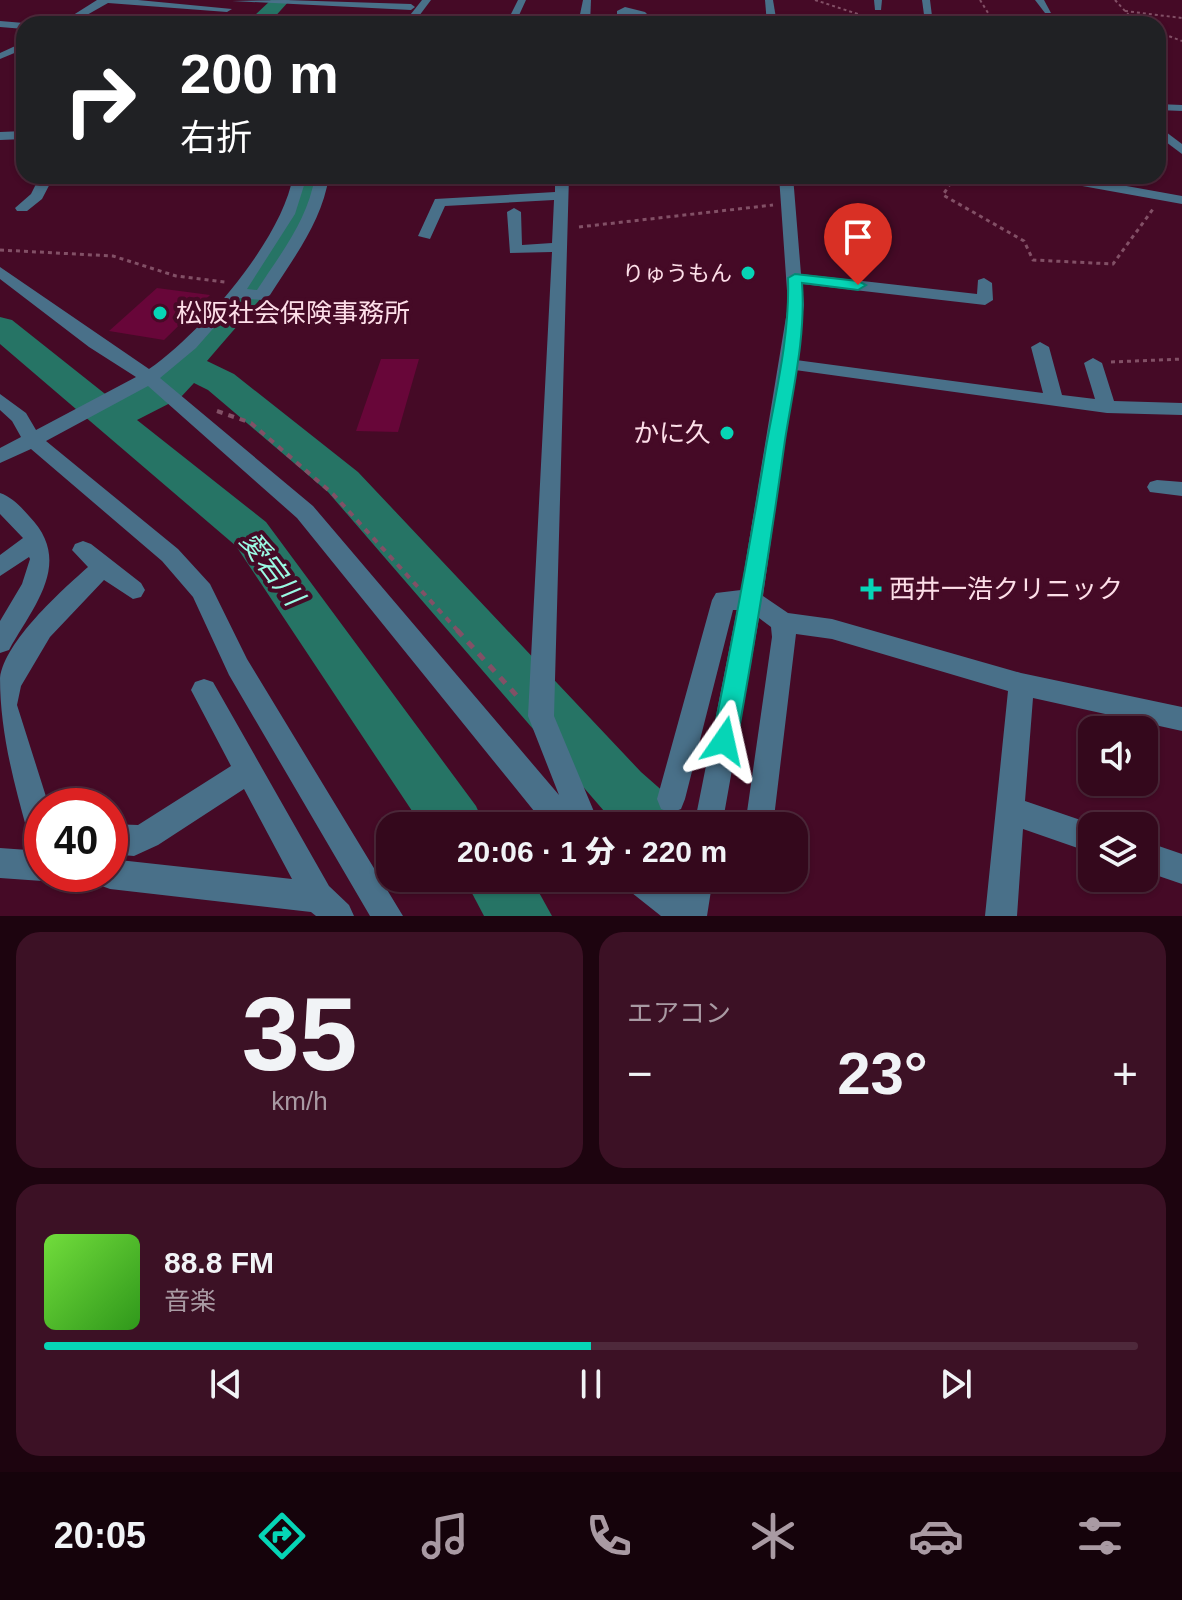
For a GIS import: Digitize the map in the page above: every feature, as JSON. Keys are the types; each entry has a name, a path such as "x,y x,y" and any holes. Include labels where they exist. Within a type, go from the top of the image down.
{"street":[{"path":"77,16 104,0 227,9"},
{"path":"414,16 427,0"},
{"path":"1039,0 1048,11"},
{"path":"215,16 237,1 411,7"},
{"path":"1166,137 1182,150"},
{"path":"22,208 37,196 43,184"},
{"path":"0,456 148,380 176,357 239,290 288,216 299,184"},
{"path":"239,290 262,295 309,216 321,193 321,184"},
{"path":"711,812 751,600 796,305 787,184"},
{"path":"1093,184 1182,200"},
{"path":"1152,184 1182,191"},
{"path":"425,236 440,202 562,186 542,721 580,812"},
{"path":"514,212 515,250 560,238"},
{"path":"288,216 309,216"},
{"path":"263,256 286,256"},
{"path":"0,272 148,380 305,512 544,801 559,812"},
{"path":"795,278 985,300 984,283"},
{"path":"1040,347 1054,400"},
{"path":"1093,363 1107,407"},
{"path":"788,364 1107,407 1182,409"},
{"path":"0,400 19,417 32,439 170,555 202,591 238,667 387,916"},
{"path":"1157,487 1182,489"},
{"path":"0,501 36,540 42,555 34,583 0,643"},
{"path":"0,567 36,540"},
{"path":"83,550 133,590"},
{"path":"29,788 4,705 5,693 36,636 63,602 102,568"},
{"path":"671,799 724,600 751,600 783,622 832,629 1021,684 1182,719"},
{"path":"761,812 784,637 783,622"},
{"path":"1001,916 1021,684"},
{"path":"204,690 247,771 328,906"},
{"path":"128,840 148,835 247,771"},
{"path":"1012,811 1078,833"},
{"path":"1158,861 1182,869"},
{"path":"0,863 24,865"},
{"path":"128,877 328,906"},
{"path":"655,892 685,916"},
{"path":"691,916 695,892"}],"path":[{"path":"815,0 863,16"},
{"path":"1115,0 1130,16"},
{"path":"1125,11 1166,16"},
{"path":"950,184 943,195 1024,241 1033,260 1105,267 1113,264 1150,210 1161,206 1164,197"},
{"path":"560,238 751,206 775,205"},
{"path":"0,250 113,256 239,290"},
{"path":"1093,363 1182,359"},
{"path":"173,400 189,399 251,423 333,494 542,721"}],"building":[{"name":"松阪社会保険事務所","path":"157,288 210,295 164,340 109,331"},
{"path":"381,359 419,359 398,432 356,431"}],"waterway":[{"path":"265,16 281,0"},
{"path":"110,417 151,399 176,382 187,363 280,253 295,228 309,184"},
{"name":"愛宕川","path":"0,327 110,417"},
{"path":"186,365 221,382 343,482 621,791 644,812"},
{"name":"愛宕川","path":"110,417 251,534 446,812"},
{"name":"愛宕川","path":"504,892 521,916"}],"place":[{"name":"りゅうもん","path":"748,273"},
{"name":"松阪社会保険事務所","path":"160,313"},
{"name":"かに久","path":"727,433"},
{"name":"西井一浩クリニック","path":"871,589"}],"route":[{"path":"724,741 751,600 788,364 796,305 795,278 858,285"}]}
